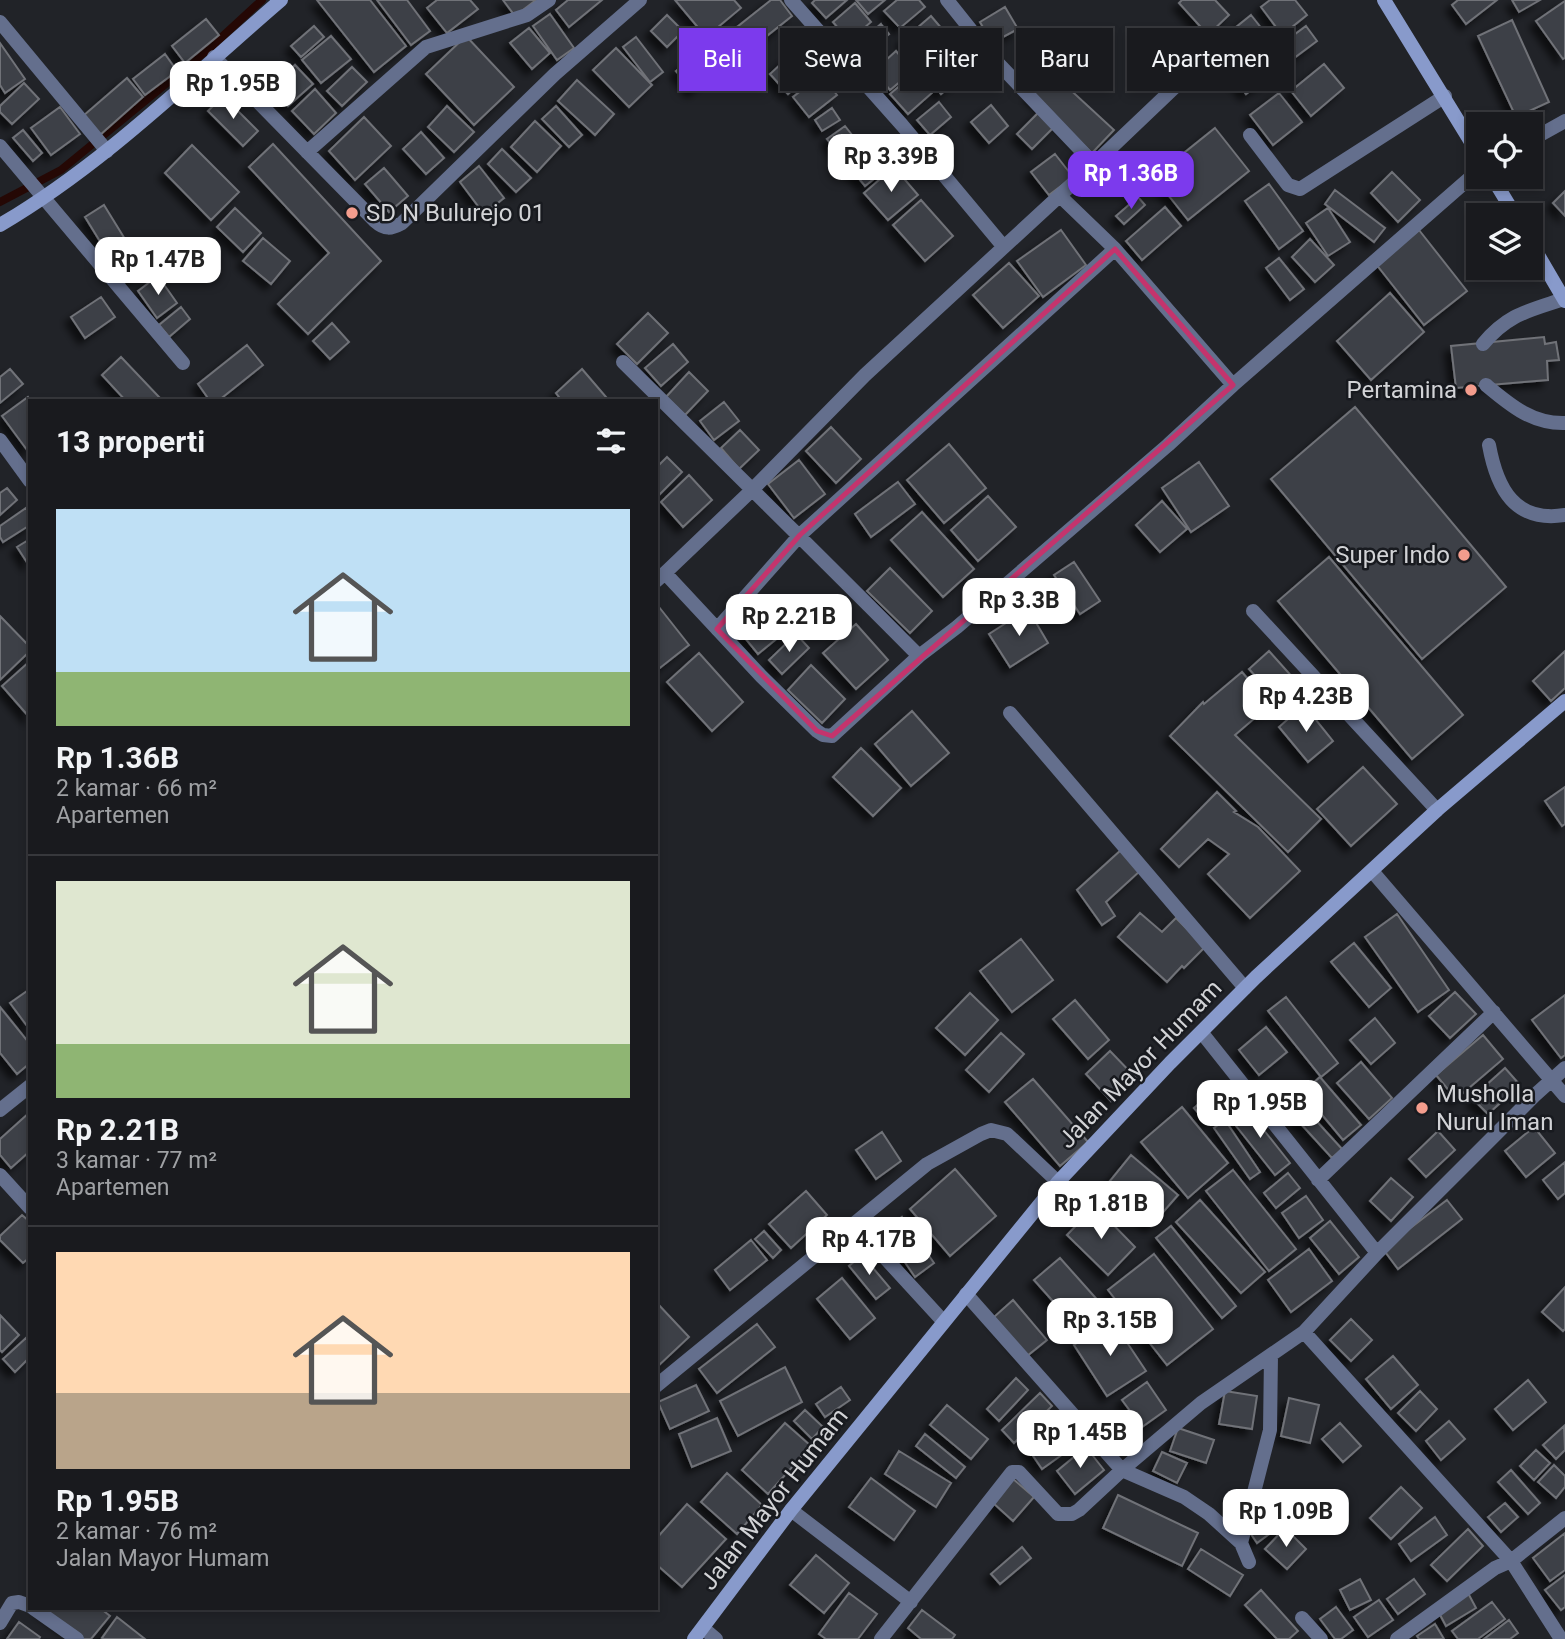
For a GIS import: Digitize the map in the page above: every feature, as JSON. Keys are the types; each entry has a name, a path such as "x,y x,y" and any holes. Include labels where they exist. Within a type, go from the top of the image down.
{"main road":[{"path":"0,225 44,199 103,146 281,0"},
{"path":"1384,0 1466,132"},
{"path":"1543,264 1564,300"},
{"name":"Jalan Mayor Humam","path":"699,1634 791,1510 1058,1182 1245,988 1437,810 1565,701"}],"street":[{"path":"307,152 426,47 527,15 549,0"},
{"path":"214,57 375,221 382,227 393,228 402,223 555,74 640,0"},
{"path":"791,0 902,125 1003,246"},
{"path":"947,0 995,60 1094,164"},
{"path":"0,22 103,146"},
{"path":"1171,91 865,375 752,490 661,577 717,629 817,731 827,737 847,724 919,656 1158,454 1466,181"},
{"path":"1250,135 1288,185 1300,189 1445,96"},
{"path":"1543,133 1565,121"},
{"path":"0,146 183,363"},
{"path":"1060,196 1115,249 1233,385"},
{"path":"717,629 800,535 1115,249"},
{"path":"1483,344 1495,329 1517,314 1564,300"},
{"path":"623,362 919,656"},
{"path":"1486,385 1524,414 1553,424 1565,423"},
{"path":"0,440 28,478"},
{"path":"1489,445 1492,462 1512,503 1524,511 1542,517 1565,515"},
{"path":"1253,611 1437,810"},
{"path":"1010,713 1245,988"},
{"path":"1372,871 1565,1096"},
{"path":"1318,1180 1494,1012"},
{"path":"1202,1033 1377,1253"},
{"path":"881,1639 1012,1472 1019,1472 1058,1514 1063,1516 1079,1510 1201,1403 1304,1332 1377,1253 1565,1068"},
{"path":"0,1110 28,1088"},
{"path":"658,1384 927,1164 992,1130 1007,1134 1058,1182"},
{"path":"0,1175 28,1206"},
{"path":"854,1224 943,1321"},
{"path":"966,1294 1122,1470 1184,1497 1209,1514 1241,1543 1249,1562"},
{"path":"1304,1332 1511,1561 1561,1639"},
{"path":"1241,1543 1270,1430 1271,1355"},
{"path":"791,1510 911,1602"},
{"path":"1397,1639 1495,1568 1511,1561 1565,1518"},
{"path":"0,1623 12,1603 19,1602 28,1606"},
{"path":"35,1610 78,1639"},
{"path":"1302,1618 1321,1639"},
{"path":"699,1634 716,1639"}],"highlighted area":[{"path":"1115,249 1233,385 832,736 817,731 717,629 800,535"}],"building":[{"path":"317,0 370,0 406,46 374,72"},
{"path":"377,0 407,0 430,31 411,45"},
{"path":"437,0 470,0 478,9 447,33 427,8"},
{"path":"503,0 536,0 515,16"},
{"path":"568,0 602,0 569,27 556,10"},
{"path":"675,0 734,0 741,8 717,28 698,28"},
{"path":"771,0 780,0 792,16 766,37 766,28 736,28"},
{"path":"815,0 847,0 826,18 812,3"},
{"path":"856,0 885,0 868,14"},
{"path":"897,0 919,0 925,7 900,28 884,11"},
{"path":"1182,0 1215,0 1229,15 1215,28 1202,28 1179,3"},
{"path":"1270,0 1295,0 1307,15 1291,28 1277,28 1261,7"},
{"path":"1458,0 1497,0 1466,24 1452,5"},
{"path":"1512,0 1540,0 1519,12"},
{"path":"1565,1 1565,58 1563,59 1536,21"},
{"path":"855,3 871,22 864,28 838,28 833,22"},
{"path":"1005,7 1017,28 1002,38 1002,28 983,28 980,22"},
{"path":"550,14 574,48 557,60 533,26"},
{"path":"667,15 680,28 679,35 667,47 651,31"},
{"path":"1251,15 1261,28 1235,28"},
{"path":"931,16 941,28 917,28"},
{"path":"206,19 219,35 185,63 172,46"},
{"path":"1512,20 1549,102 1527,112 1514,112 1478,36"},
{"path":"314,26 324,37 301,57 291,46"},
{"path":"1306,26 1317,41 1294,58 1294,35"},
{"path":"529,28 550,53 532,69 510,43"},
{"path":"331,36 351,59 321,83 302,60"},
{"path":"466,36 514,87 474,125 426,74"},
{"path":"636,37 663,72 650,82 623,47"},
{"path":"0,43 25,79 5,93 0,85"},
{"path":"616,48 652,85 629,107 593,70"},
{"path":"896,51 900,56 900,82 890,90 886,85 886,60"},
{"path":"165,54 177,71 145,95 133,79"},
{"path":"1324,64 1344,88 1311,116 1291,91"},
{"path":"295,65 313,84 288,106 271,87"},
{"path":"780,65 780,85 770,74"},
{"path":"352,67 367,82 342,106 327,91"},
{"path":"127,78 143,97 100,135 83,116"},
{"path":"577,80 614,114 595,135 558,101"},
{"path":"24,83 39,99 12,124 0,112 0,106"},
{"path":"900,86 900,91 933,92 908,114 890,94"},
{"path":"315,89 336,113 314,134 292,111"},
{"path":"801,91 834,91 837,95 809,117 793,97"},
{"path":"1034,91 1072,91 1114,130 1092,153 1030,95"},
{"path":"1279,93 1302,122 1273,145 1250,115"},
{"path":"223,96 258,131 243,146 208,111"},
{"path":"939,102 951,117 930,135 917,120"},
{"path":"991,105 1008,126 989,143 971,122"},
{"path":"447,106 474,132 454,152 428,127"},
{"path":"556,106 582,135 569,147 542,119"},
{"path":"60,107 80,134 51,155 31,128"},
{"path":"832,108 840,120 822,131 815,120"},
{"path":"1039,112 1054,127 1032,149 1017,134"},
{"path":"364,117 391,146 355,180 329,151"},
{"path":"535,121 561,146 537,172 511,147"},
{"path":"845,126 860,145 842,159 827,139"},
{"path":"1215,128 1249,171 1188,220 1154,177"},
{"path":"23,130 42,153 33,161 13,138"},
{"path":"421,132 444,158 426,174 403,149"},
{"path":"273,144 381,261 308,334 278,304 329,253 249,167"},
{"path":"192,145 239,192 211,220 165,173"},
{"path":"876,148 890,166 865,186 851,169"},
{"path":"502,149 531,178 516,192 488,164"},
{"path":"1055,154 1073,177 1049,195 1031,172"},
{"path":"479,166 504,198 484,214 460,182"},
{"path":"894,167 918,195 888,220 864,193"},
{"path":"384,168 408,196 389,212 365,184"},
{"path":"1392,172 1420,200 1398,222 1371,193"},
{"path":"1269,184 1303,231 1279,249 1245,201"},
{"path":"1335,190 1385,228 1374,242 1325,204"},
{"path":"1565,191 1565,216 1553,203"},
{"path":"1138,197 1145,205 1124,224 1116,216"},
{"path":"921,200 953,236 925,261 893,225"},
{"path":"104,205 144,270 125,282 85,217"},
{"path":"1165,207 1181,226 1142,260 1126,241"},
{"path":"235,208 261,233 243,252 217,227"},
{"path":"1328,208 1350,242 1328,256 1306,223"},
{"path":"1061,230 1086,265 1043,297 1017,261"},
{"path":"1419,230 1467,291 1424,325 1376,264"},
{"path":"263,238 290,261 271,284 243,261"},
{"path":"1310,239 1334,265 1315,282 1292,257"},
{"path":"1279,258 1304,289 1290,300 1266,268"},
{"path":"1009,263 1039,296 1003,328 973,295"},
{"path":"158,276 177,303 157,318 138,291"},
{"path":"1390,293 1424,332 1371,380 1337,341"},
{"path":"101,297 115,317 85,338 71,317"},
{"path":"181,307 190,319 169,337 159,325"},
{"path":"648,313 668,333 637,364 617,344"},
{"path":"332,323 349,342 330,359 313,341"},
{"path":"1544,337 1545,344 1556,342 1559,360 1547,361 1548,380 1456,388 1451,346"},
{"path":"673,344 688,362 661,386 645,368"},
{"path":"247,345 263,365 220,399 209,399 198,384"},
{"path":"121,357 160,398 124,399 102,375"},
{"path":"10,369 23,384 0,403 0,377"},
{"path":"582,369 606,397 560,399 556,393"},
{"path":"689,372 708,391 685,415 666,397"},
{"path":"28,397 28,449 27,450 2,416"},
{"path":"724,402 739,421 714,440 700,421"},
{"path":"1355,407 1506,587 1422,659 1271,479"},
{"path":"831,427 861,459 836,483 806,451"},
{"path":"740,430 759,450 739,469 721,448"},
{"path":"949,444 986,488 944,523 907,480"},
{"path":"667,457 682,472 658,496 658,466"},
{"path":"799,460 825,494 794,518 768,484"},
{"path":"1199,462 1229,506 1191,532 1162,488"},
{"path":"689,475 712,500 683,527 661,502"},
{"path":"898,482 915,504 871,537 855,514"},
{"path":"7,488 17,500 0,515 0,493"},
{"path":"988,496 1016,527 978,561 951,530"},
{"path":"1162,501 1187,529 1160,552 1136,525"},
{"path":"26,508 28,511 28,526 3,542 0,526"},
{"path":"922,512 974,569 943,597 891,540"},
{"path":"28,540 28,564 17,547"},
{"path":"1329,557 1463,715 1412,759 1278,601"},
{"path":"1074,562 1100,601 1080,614 1054,575"},
{"path":"890,568 932,611 910,633 867,591"},
{"path":"765,604 786,631 758,654 736,627"},
{"path":"658,608 689,645 658,669"},
{"path":"1028,609 1048,643 1010,667 989,634"},
{"path":"0,616 28,645 28,653 0,680"},
{"path":"856,624 888,660 856,689 823,653"},
{"path":"796,634 809,648 782,674 769,660"},
{"path":"1269,651 1303,689 1283,707 1249,669"},
{"path":"1565,651 1565,688 1551,701 1533,681"},
{"path":"699,653 743,702 712,731 667,682"},
{"path":"28,663 28,716 2,686"},
{"path":"811,665 845,699 822,723 788,690"},
{"path":"1242,672 1270,705 1235,735 1321,819 1288,852 1170,736 1203,702 1204,704"},
{"path":"1304,705 1333,741 1308,762 1279,727"},
{"path":"912,711 949,753 911,786 875,744"},
{"path":"861,748 901,788 873,816 833,777"},
{"path":"1363,767 1397,804 1351,846 1317,809"},
{"path":"1565,787 1565,824 1562,826 1545,801"},
{"path":"1217,792 1236,811 1234,812 1258,827 1300,871 1250,918 1208,874 1229,854 1208,839 1179,867 1161,849"},
{"path":"1121,850 1140,871 1106,902 1115,916 1102,925 1077,890"},
{"path":"1140,913 1162,932 1176,918 1205,947 1167,982 1118,937"},
{"path":"1397,914 1449,990 1418,1012 1365,937"},
{"path":"1021,939 1053,980 1012,1012 980,971"},
{"path":"1354,943 1391,988 1369,1007 1331,962"},
{"path":"28,990 28,1027 10,1003"},
{"path":"1455,992 1476,1014 1450,1038 1429,1016"},
{"path":"970,993 998,1020 965,1055 936,1028"},
{"path":"1565,995 1565,1055 1561,1058 1532,1020"},
{"path":"1286,997 1338,1063 1321,1077 1268,1011"},
{"path":"1075,1000 1109,1040 1088,1059 1053,1019"},
{"path":"0,1007 28,1042 28,1065 17,1074 0,1053"},
{"path":"1375,1018 1395,1043 1371,1064 1350,1040"},
{"path":"1266,1027 1287,1052 1259,1075 1239,1050"},
{"path":"1001,1033 1024,1054 989,1092 966,1070"},
{"path":"1483,1035 1503,1059 1456,1099 1436,1075"},
{"path":"1110,1051 1136,1078 1111,1101 1086,1074"},
{"path":"1361,1062 1392,1098 1369,1119 1337,1083"},
{"path":"1505,1068 1520,1085 1488,1114 1472,1098"},
{"path":"1320,1077 1361,1125 1343,1140 1303,1092"},
{"path":"1033,1079 1088,1142 1060,1166 1005,1102"},
{"path":"1219,1085 1233,1101 1208,1124 1194,1108"},
{"path":"1300,1103 1342,1149 1332,1158 1290,1112"},
{"path":"1244,1105 1290,1163 1275,1175 1229,1117"},
{"path":"1182,1107 1228,1163 1188,1198 1141,1142"},
{"path":"28,1114 28,1153 11,1168 0,1155 0,1139"},
{"path":"1225,1120 1260,1172 1250,1179 1214,1128"},
{"path":"1534,1127 1555,1153 1526,1177 1505,1151"},
{"path":"1438,1131 1455,1150 1426,1177 1409,1159"},
{"path":"882,1132 901,1161 876,1179 856,1150"},
{"path":"1131,1155 1178,1195 1151,1226 1105,1187"},
{"path":"1565,1162 1565,1193 1558,1199 1543,1180"},
{"path":"955,1169 996,1216 950,1256 910,1209"},
{"path":"1233,1170 1296,1249 1269,1271 1206,1191"},
{"path":"1288,1173 1300,1188 1276,1208 1264,1193"},
{"path":"1391,1178 1413,1197 1391,1221 1370,1201"},
{"path":"806,1191 827,1215 791,1248 769,1224"},
{"path":"1306,1196 1323,1220 1299,1238 1282,1213"},
{"path":"1200,1200 1265,1272 1241,1293 1176,1222"},
{"path":"1447,1200 1462,1219 1398,1269 1383,1249"},
{"path":"1095,1206 1135,1247 1108,1275 1067,1235"},
{"path":"22,1215 28,1220 28,1259 23,1263 0,1240 0,1236"},
{"path":"902,1217 934,1263 915,1277 883,1230"},
{"path":"1330,1221 1359,1257 1339,1274 1310,1238"},
{"path":"1171,1226 1236,1306 1222,1318 1156,1238"},
{"path":"764,1231 781,1250 773,1258 755,1239"},
{"path":"751,1240 767,1260 730,1290 715,1270"},
{"path":"1309,1249 1332,1281 1291,1312 1268,1280"},
{"path":"1154,1254 1213,1329 1167,1365 1108,1290"},
{"path":"862,1255 890,1288 876,1299 849,1266"},
{"path":"1060,1258 1101,1304 1075,1326 1034,1280"},
{"path":"842,1278 875,1318 850,1339 817,1299"},
{"path":"1565,1287 1565,1329 1563,1331 1542,1312"},
{"path":"1013,1300 1047,1340 1027,1356 994,1317"},
{"path":"658,1304 689,1337 658,1366"},
{"path":"0,1315 19,1335 2,1352 0,1350"},
{"path":"1351,1319 1372,1340 1351,1361 1330,1340"},
{"path":"1112,1320 1146,1371 1107,1396 1074,1345"},
{"path":"757,1324 775,1347 717,1393 699,1369"},
{"path":"26,1338 28,1340 28,1359 15,1372 3,1359"},
{"path":"1393,1356 1418,1385 1391,1409 1366,1379"},
{"path":"785,1367 802,1402 738,1436 720,1401"},
{"path":"1016,1378 1028,1390 999,1421 987,1409"},
{"path":"1528,1380 1546,1402 1513,1430 1495,1409"},
{"path":"1147,1382 1166,1410 1142,1427 1122,1400"},
{"path":"696,1385 709,1411 670,1429 658,1402"},
{"path":"841,1387 850,1400 825,1417 816,1404"},
{"path":"1225,1391 1257,1396 1252,1429 1219,1424"},
{"path":"1420,1391 1437,1409 1416,1431 1398,1413"},
{"path":"1040,1393 1052,1406 1014,1443 1002,1430"},
{"path":"1289,1398 1319,1405 1310,1443 1281,1436"},
{"path":"947,1405 988,1439 971,1459 930,1425"},
{"path":"805,1410 823,1427 812,1439 794,1421"},
{"path":"717,1418 731,1451 692,1467 679,1434"},
{"path":"1449,1421 1465,1439 1441,1460 1426,1441"},
{"path":"785,1423 811,1446 768,1494 742,1470"},
{"path":"1340,1423 1361,1446 1343,1462 1322,1439"},
{"path":"1564,1426 1565,1450 1556,1459 1543,1445"},
{"path":"1178,1428 1214,1440 1206,1463 1170,1451"},
{"path":"1047,1432 1063,1454 1042,1469 1027,1447"},
{"path":"925,1434 965,1467 956,1478 916,1446"},
{"path":"1086,1447 1104,1470 1075,1494 1057,1471"},
{"path":"1536,1450 1550,1463 1534,1480 1520,1466"},
{"path":"899,1451 951,1483 936,1507 885,1474"},
{"path":"1162,1452 1187,1463 1177,1483 1153,1471"},
{"path":"1554,1465 1565,1476 1565,1487 1556,1498 1538,1482"},
{"path":"1511,1470 1540,1503 1528,1514 1498,1482"},
{"path":"727,1473 762,1505 737,1534 701,1502"},
{"path":"871,1478 915,1511 894,1540 849,1507"},
{"path":"1012,1478 1034,1497 1013,1521 992,1502"},
{"path":"1401,1487 1422,1508 1391,1539 1370,1518"},
{"path":"1118,1495 1198,1533 1182,1566 1103,1528"},
{"path":"1505,1503 1518,1517 1501,1532 1488,1517"},
{"path":"687,1504 726,1539 682,1587 658,1566 658,1537"},
{"path":"1273,1514 1280,1526 1257,1543 1249,1531"},
{"path":"1435,1517 1447,1535 1411,1561 1399,1544"},
{"path":"1285,1528 1306,1549 1287,1569 1265,1549"},
{"path":"1468,1529 1483,1546 1447,1581 1431,1565"},
{"path":"1565,1533 1565,1570 1550,1581 1533,1558"},
{"path":"1022,1547 1031,1558 1000,1584 991,1574"},
{"path":"1201,1549 1243,1575 1230,1596 1188,1569"},
{"path":"816,1555 849,1583 824,1613 790,1585"},
{"path":"1565,1575 1565,1607 1561,1610 1545,1590"},
{"path":"1360,1579 1371,1600 1350,1610 1340,1590"},
{"path":"1414,1579 1425,1594 1398,1614 1387,1599"},
{"path":"1261,1590 1298,1631 1289,1639 1277,1639 1245,1605"},
{"path":"849,1593 877,1614 858,1639 826,1639 819,1634"},
{"path":"1468,1593 1476,1608 1446,1626 1438,1611"},
{"path":"1379,1600 1393,1620 1368,1637 1354,1617"},
{"path":"1492,1602 1505,1619 1478,1639 1458,1639 1452,1631"},
{"path":"1336,1607 1353,1630 1341,1639 1335,1639 1320,1619"},
{"path":"44,1610 102,1610 110,1616 91,1639 80,1639"},
{"path":"922,1610 955,1635 952,1639 921,1639 908,1628"},
{"path":"117,1617 145,1639 102,1638"},
{"path":"1509,1620 1518,1633 1510,1639 1484,1639"},
{"path":"19,1622 40,1637 39,1639 7,1639"},
{"path":"1435,1624 1444,1639 1419,1639 1417,1636"}],"waterway":[{"path":"0,202 61,170 211,47 262,0"}],"place":[{"name":"SD N Bulurejo 01","path":"352,213"},
{"name":"Pertamina","path":"1471,390"},
{"name":"Super Indo","path":"1464,555"},
{"name":"Musholla Nurul Iman","path":"1422,1108"}]}
